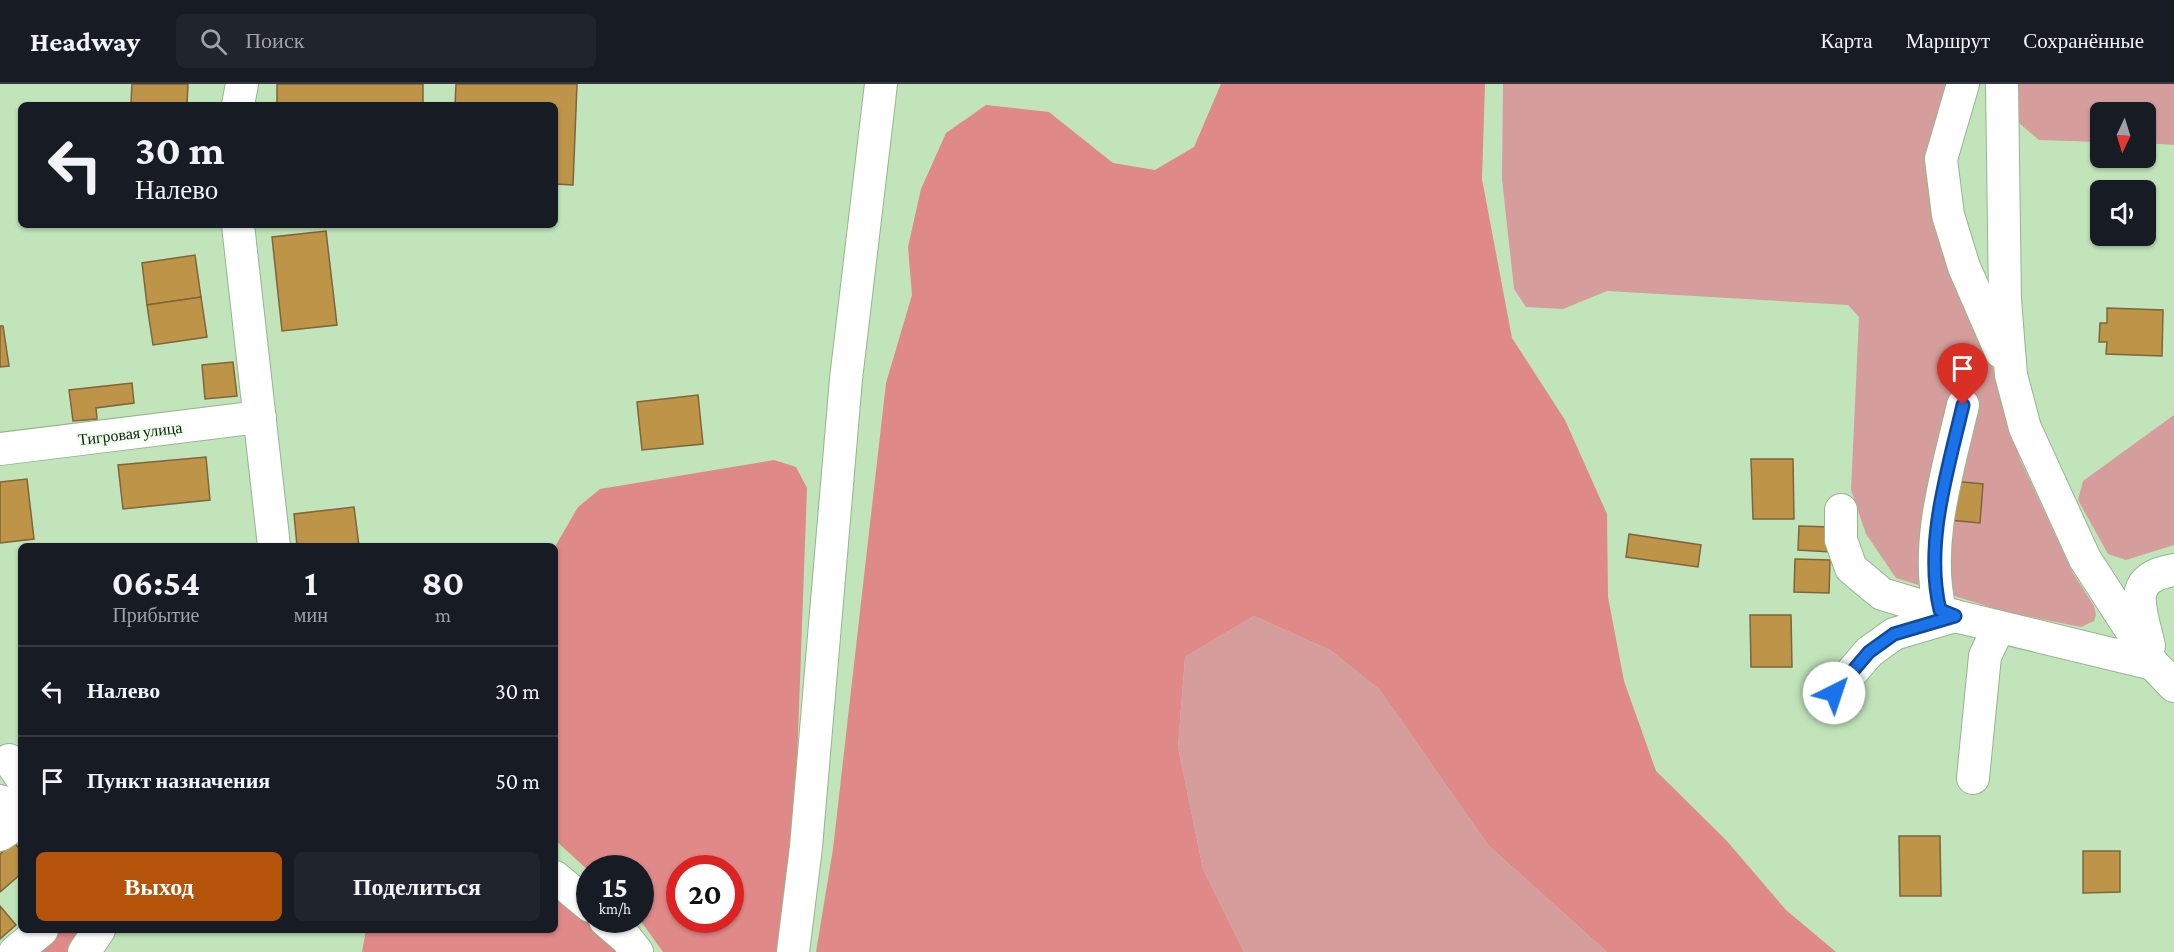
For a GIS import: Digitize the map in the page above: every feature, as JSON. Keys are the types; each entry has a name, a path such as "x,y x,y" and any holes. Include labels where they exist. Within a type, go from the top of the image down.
{"street":[{"path":"239,102 242,84"},
{"path":"793,952 806,847 846,379 881,84"},
{"path":"1963,84 1941,159 1948,215 1964,267 2011,375 2025,428 2085,559 2163,675"},
{"path":"2002,84 2005,300 2011,375"},
{"path":"238,228 274,543"},
{"path":"1948,613 1935,590 1936,537 1963,405"},
{"name":"Тигровая улица","path":"0,449 260,417"},
{"path":"1841,510 1841,540 1851,568 1882,594 2163,675"},
{"path":"2163,675 2138,594 2143,584 2157,572 2174,570"},
{"path":"1834,693 1869,652 1894,634 1948,613"},
{"path":"1973,778 1985,656 2000,627"},
{"path":"0,801 18,807"},
{"path":"0,835 18,823"},
{"path":"558,879 576,894"},
{"path":"15,952 38,933"},
{"path":"84,952 97,933"},
{"path":"620,933 637,952"}],"shaded area":[{"path":"1221,84 1485,84 1482,179 1512,338 1565,420 1607,514 1608,597 1624,681 1656,771 1726,840 1786,910 1836,952 1607,952 1488,845 1380,690 1330,650 1254,616 1185,657 1178,747 1203,869 1244,952 816,952 833,849 886,383 912,295 908,247 921,189 946,133 986,105 1049,112 1113,163 1155,170 1194,147"},
{"path":"1503,84 1948,84 1952,275 1998,378 2020,459 2073,573 2094,606 2096,615 2094,621 2081,627 2006,612 1896,578 1866,534 1851,490 1859,317 1848,305 1607,291 1563,309 1526,307 1514,289 1502,179"},
{"path":"2016,84 2174,84 2174,145 2156,144 2156,102 2090,102 2090,142 2039,140 2019,123"},
{"path":"2174,415 2174,545 2126,560 2108,554 2078,500 2083,481"},
{"path":"774,460 796,467 807,488 794,845 781,952 663,952 649,933 654,933 654,855 576,855 576,859 558,843 557,543 578,507 600,489"},
{"path":"1254,616 1330,650 1380,690 1488,845 1607,952 1244,952 1203,869 1178,747 1185,657"},
{"path":"558,893 576,908 576,933 606,933 624,952 362,952 365,933 558,933"},
{"path":"50,933 87,933 74,952 28,952"}],"building":[{"path":"132,84 188,84 187,102 131,102"},
{"path":"277,84 423,84 423,102 277,102"},
{"path":"456,84 577,84 573,185 558,184 558,102 455,102"},
{"path":"326,231 337,325 282,331 272,237"},
{"path":"195,255 201,297 147,305 142,263"},
{"path":"201,297 207,337 153,345 147,305"},
{"path":"2107,308 2163,310 2162,356 2106,354 2107,342 2099,342 2100,323 2107,323"},
{"path":"0,326 3,326 9,366 0,367"},
{"path":"233,362 237,396 205,399 202,365"},
{"path":"132,383 134,403 96,408 97,419 73,421 69,390"},
{"path":"698,395 703,444 642,450 637,402"},
{"path":"206,457 210,500 123,509 118,465"},
{"path":"1751,459 1793,459 1794,519 1753,519"},
{"path":"27,479 34,539 0,543 0,482"},
{"path":"1953,481 1983,484 1980,523 1949,520"},
{"path":"354,507 359,543 297,543 294,514"},
{"path":"1799,526 1832,527 1831,552 1798,550"},
{"path":"1629,534 1701,545 1698,567 1626,557"},
{"path":"1795,559 1830,560 1829,593 1794,592"},
{"path":"1750,615 1791,615 1792,667 1751,667"},
{"path":"1899,836 1940,836 1941,896 1900,896"},
{"path":"14,842 18,847 18,877 0,892 0,854"},
{"path":"2083,851 2120,851 2120,892 2083,893"},
{"path":"0,906 16,925 0,939"}],"route":[{"path":"1834,693 1869,652 1894,634 1955,616 1940,610 1935,590 1936,537 1963,405"}]}
